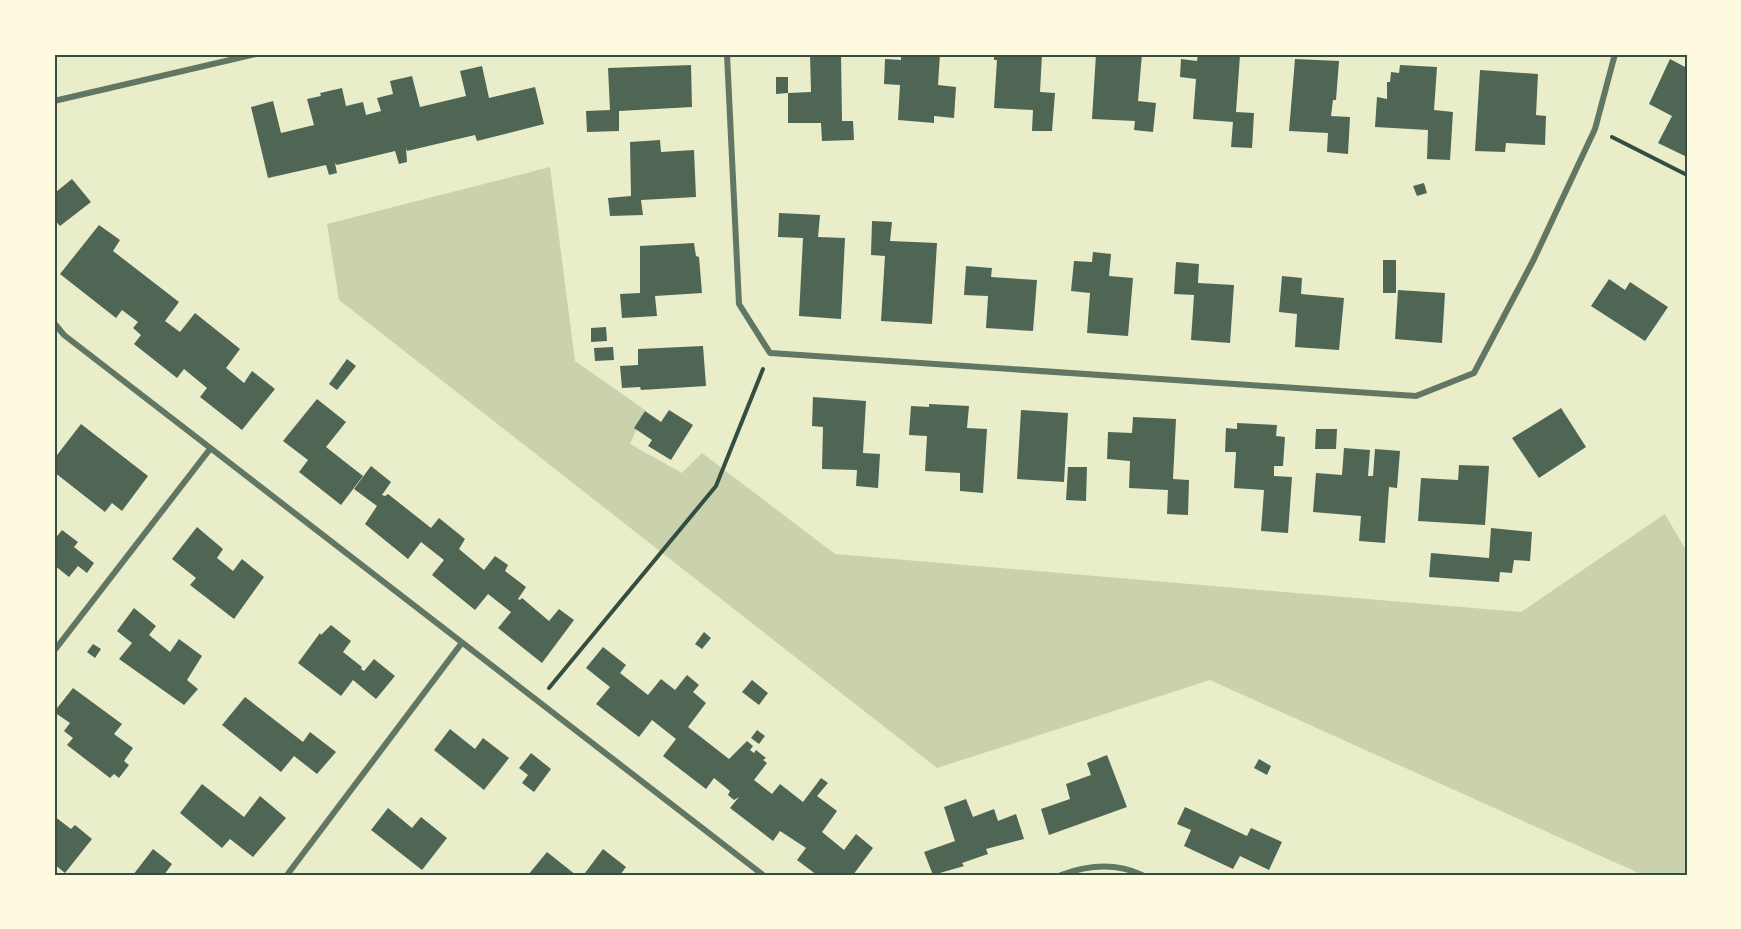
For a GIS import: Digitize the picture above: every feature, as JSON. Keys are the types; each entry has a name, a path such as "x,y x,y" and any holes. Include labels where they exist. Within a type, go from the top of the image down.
{"street":[{"path":"54,100 256,54"},
{"path":"727,54 739,304 770,353 1416,396 1474,373 1534,259 1595,129 1615,54"},
{"path":"54,324 210,449 762,875"},
{"path":"54,651 210,449"},
{"path":"287,875 461,644"},
{"path":"1061,875 1086,865 1131,870 1142,875"}],"path":[{"path":"1595,129 1687,175"},
{"path":"537,702 716,486 770,353"}],"green space":[{"path":"550,167 575,361 645,410 630,444 682,473 702,453 835,554 1521,612 1665,514 1687,552 1687,875 1643,875 1210,680 937,768 339,300 327,224"}],"building":[{"path":"810,54 841,54 842,121 853,121 854,140 822,141 821,123 788,123 788,93 811,92"},
{"path":"901,54 940,54 938,85 956,87 954,118 934,116 934,123 898,120 900,85 884,84 885,59 901,60"},
{"path":"994,54 1042,54 1040,92 1055,93 1052,131 1032,131 1033,110 994,108 997,60 994,60"},
{"path":"1096,54 1142,54 1138,101 1156,103 1153,132 1134,130 1135,121 1092,119"},
{"path":"1198,54 1240,55 1236,112 1254,113 1252,148 1231,147 1233,122 1193,119 1196,79 1180,77 1181,59 1197,61"},
{"path":"1295,59 1339,61 1336,100 1333,100 1331,116 1350,117 1348,154 1327,152 1328,133 1289,131"},
{"path":"1670,59 1687,68 1687,157 1658,143 1672,116 1649,104"},
{"path":"691,65 692,107 619,111 619,131 587,132 586,111 610,110 608,68"},
{"path":"1400,65 1437,67 1434,110 1453,112 1450,160 1427,159 1428,130 1375,127 1377,97 1387,99 1387,82 1390,82 1391,72 1399,73"},
{"path":"482,66 489,98 535,87 544,124 477,141 475,135 407,151 406,148 407,162 399,164 395,151 337,165 335,163 337,173 329,175 326,165 268,178 251,107 273,101 281,133 314,125 307,99 321,96 320,93 342,88 346,106 363,102 366,115 381,111 377,98 393,94 390,81 412,76 420,107 466,96 460,71"},
{"path":"1480,70 1538,74 1536,115 1546,116 1545,145 1506,143 1505,152 1475,151"},
{"path":"776,77 788,77 788,93 776,94"},
{"path":"660,140 661,152 694,150 696,197 641,200 643,215 610,216 608,198 631,196 630,142"},
{"path":"72,179 91,202 60,226 54,219 54,190 56,192"},
{"path":"1424,183 1427,193 1417,196 1413,186"},
{"path":"779,213 820,215 818,237 845,238 841,319 799,316 803,238 778,237"},
{"path":"872,221 892,222 890,241 937,243 932,324 881,321 885,256 871,255"},
{"path":"99,225 120,240 113,251 179,302 165,321 180,332 195,313 240,349 226,368 244,383 252,371 275,389 242,430 200,397 207,388 184,369 177,378 134,344 141,335 133,328 138,322 122,310 116,318 60,274"},
{"path":"694,243 696,256 699,257 702,293 655,296 657,316 622,318 620,294 640,293 640,246"},
{"path":"1093,252 1111,254 1109,276 1133,278 1128,336 1087,333 1090,293 1071,291 1074,261 1092,262"},
{"path":"1383,260 1396,260 1396,293 1383,293"},
{"path":"1176,262 1199,264 1198,283 1234,285 1230,343 1191,340 1194,295 1174,294"},
{"path":"966,266 992,268 991,277 1037,280 1033,331 986,328 988,296 964,295"},
{"path":"1282,276 1302,278 1301,294 1344,298 1339,350 1295,347 1297,314 1279,312"},
{"path":"1609,279 1625,290 1630,282 1668,307 1645,341 1591,306"},
{"path":"1398,290 1445,293 1442,343 1395,339"},
{"path":"606,327 607,341 591,342 591,328"},
{"path":"703,346 706,386 641,390 640,387 622,388 620,366 638,365 638,349"},
{"path":"613,347 614,360 595,361 594,348"},
{"path":"347,359 356,366 337,390 329,384"},
{"path":"813,397 866,401 863,453 880,454 878,488 856,486 857,470 822,469 823,427 812,426"},
{"path":"317,399 346,422 326,447 363,476 341,505 299,472 308,460 283,441"},
{"path":"929,404 969,406 967,428 987,429 983,493 960,491 960,473 925,471 927,436 909,435 911,406 929,407"},
{"path":"1561,408 1586,447 1539,478 1512,438"},
{"path":"669,410 693,425 671,460 648,446 652,440 634,428 645,411 661,422"},
{"path":"1021,410 1068,413 1064,482 1017,479"},
{"path":"1133,417 1176,419 1173,479 1189,480 1188,515 1167,514 1168,490 1129,488 1130,461 1107,459 1108,432 1132,433"},
{"path":"1237,423 1277,425 1276,436 1285,437 1283,466 1274,466 1274,476 1292,477 1288,533 1261,531 1264,490 1234,488 1236,452 1225,452 1226,428 1237,429"},
{"path":"81,424 148,476 122,511 112,503 105,512 54,472 54,459"},
{"path":"1316,429 1337,429 1336,449 1315,449"},
{"path":"1344,448 1370,450 1368,476 1373,476 1375,449 1400,451 1397,488 1389,487 1385,543 1359,541 1361,516 1313,512 1316,473 1342,475"},
{"path":"1459,465 1489,466 1485,525 1418,521 1421,478 1458,480"},
{"path":"371,466 391,482 382,495 388,494 431,528 439,518 465,539 459,549 484,570 495,556 508,565 505,571 526,587 518,599 522,598 549,621 559,609 574,620 542,663 498,628 511,612 488,594 475,610 432,575 444,560 421,542 408,559 365,524 377,506 354,489"},
{"path":"1068,467 1087,467 1086,501 1066,500"},
{"path":"197,527 223,549 217,558 233,571 242,559 264,577 234,619 190,585 196,578 172,559"},
{"path":"1491,528 1532,532 1530,561 1514,560 1512,573 1500,572 1499,582 1429,577 1431,553 1489,558"},
{"path":"62,530 78,542 74,547 94,563 87,573 78,566 69,577 54,565 54,540"},
{"path":"134,608 156,626 149,635 170,652 179,639 202,656 187,680 198,689 184,705 119,659 132,643 117,631"},
{"path":"331,625 351,641 343,652 362,667 361,669 364,671 374,659 395,676 376,699 353,680 341,696 298,663 320,633 321,635"},
{"path":"704,632 711,638 702,649 695,644"},
{"path":"93,644 101,649 95,658 87,652"},
{"path":"603,647 626,665 620,673 648,695 661,679 675,690 687,675 699,685 693,692 706,703 688,727 729,759 747,741 753,746 750,750 754,753 756,750 766,758 763,760 767,763 754,780 772,794 780,784 803,802 821,778 828,783 817,796 837,811 822,832 844,850 856,834 873,848 853,875 817,875 797,860 806,848 780,831 773,841 730,808 739,797 734,800 728,795 730,791 714,778 706,789 663,756 676,739 652,720 639,737 596,704 610,687 586,668"},
{"path":"752,680 768,693 759,705 742,692"},
{"path":"73,688 122,724 114,734 133,748 124,761 129,765 119,778 114,774 110,778 67,745 73,738 64,731 70,723 54,712"},
{"path":"245,697 303,742 310,732 336,752 317,774 294,756 281,772 222,725"},
{"path":"450,729 475,749 483,738 509,758 484,790 434,750"},
{"path":"757,730 765,736 759,744 751,738"},
{"path":"531,753 551,769 534,792 522,783 528,775 519,768"},
{"path":"1107,755 1127,807 1049,835 1041,809 1070,799 1066,784 1091,775 1087,763"},
{"path":"1259,759 1271,766 1267,775 1254,768"},
{"path":"202,784 244,817 260,796 286,818 253,857 230,839 222,848 180,813"},
{"path":"966,799 973,817 994,809 998,821 1016,814 1024,839 986,849 988,854 962,863 964,866 933,875 924,852 955,841 944,807"},
{"path":"1185,807 1247,836 1251,828 1282,842 1269,870 1240,856 1233,869 1184,846 1191,830 1177,824"},
{"path":"388,808 412,828 421,817 447,838 422,870 371,830"},
{"path":"54,816 71,829 75,825 92,839 65,873 54,864"},
{"path":"153,849 172,864 164,875 133,875"},
{"path":"603,849 626,867 620,875 588,875 585,873"},
{"path":"547,852 576,875 528,875"}]}
